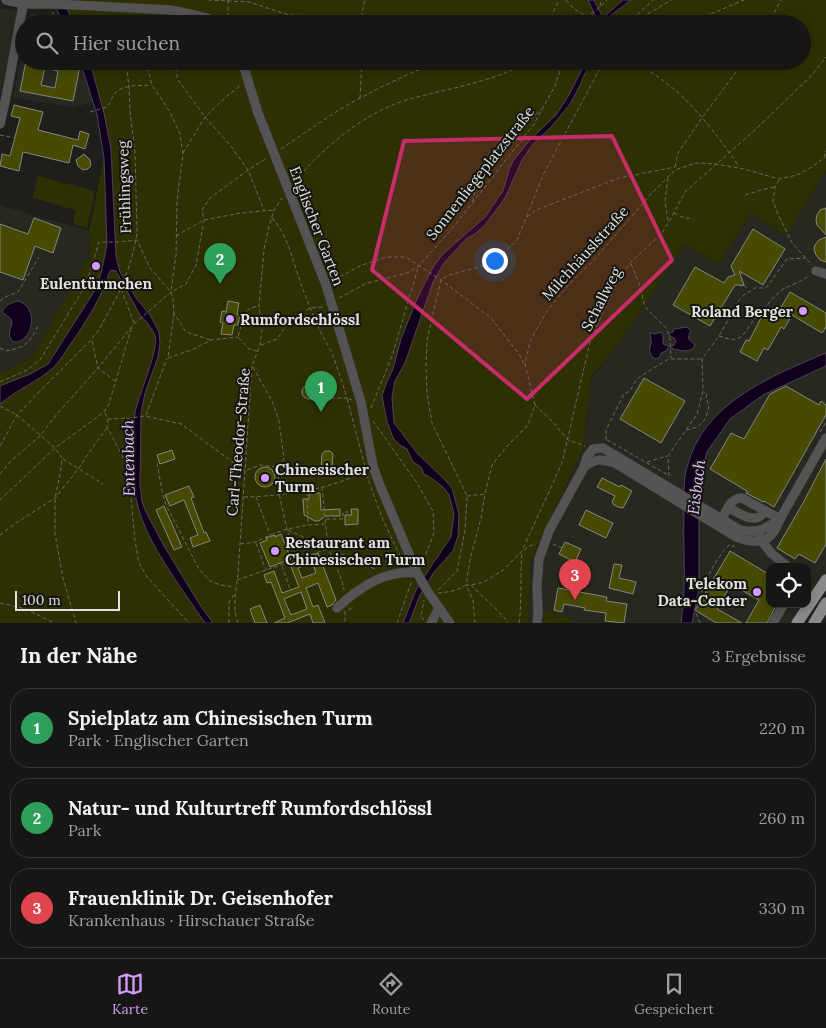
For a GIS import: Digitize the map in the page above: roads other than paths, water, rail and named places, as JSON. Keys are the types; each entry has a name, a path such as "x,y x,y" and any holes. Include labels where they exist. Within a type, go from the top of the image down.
{"main road":[{"path":"797,623 826,580"},
{"path":"806,623 826,589"},
{"path":"814,623 826,603"},
{"path":"822,623 826,616"}],"street":[{"path":"6,0 54,8 65,5 170,10 195,15"},
{"path":"21,15 24,2"},
{"path":"0,124 15,47"},
{"name":"Englischer Garten","path":"245,70 258,113 326,285 361,402 369,469 379,483 415,574 439,608"},
{"path":"816,271 826,274"},
{"path":"721,523 736,537 746,540 762,541 770,536 776,530 780,519 826,438"},
{"path":"537,623 539,559 550,531 590,452 603,448 680,499"},
{"path":"584,467 593,460 601,459 614,463 721,523 740,530 758,531 780,519"},
{"path":"721,523 732,501 737,497 780,519"},
{"path":"729,508 746,516 753,517 758,517 766,511"},
{"path":"758,531 762,541 774,556 783,563"},
{"path":"341,609 346,599 359,589 389,575 415,574"},
{"path":"431,623 439,608 450,623"},
{"path":"773,623 782,608"}],"water":[{"path":"53,0 63,0 70,15 59,15"},
{"path":"588,0 594,0 602,15 595,15"},
{"path":"623,0 631,0 611,15 606,15"},
{"path":"83,70 92,70 104,113 111,149 116,257 120,272 136,298 150,315 159,332 158,357 145,393 141,414 140,484 142,502 164,546 213,623 205,623 163,561 145,527 139,510 135,493 133,467 135,416 154,352 155,336 140,315 116,271 110,271 93,310 56,365 0,404 0,386 30,374 48,364 97,287 107,244 104,158 97,115"},
{"path":"582,70 587,70 570,104 551,127 533,144 522,160 500,205 485,225 466,239 444,263 433,282 405,363 395,381 392,397 394,423 417,453 452,488 459,514 458,536 453,551 434,572 420,595 409,623 403,623 416,590 451,537 454,514 449,495 443,487 424,474 421,467 413,462 407,449 393,438 387,422 382,396 393,369 401,339 417,299 433,267 443,254 485,217 503,191 513,161 529,141 556,115"},
{"path":"18,301 29,310 31,324 25,337 20,341 13,342 10,335 11,319 2,312 8,305"},
{"path":"687,327 691,331 688,337 695,345 693,348 685,351 672,349 672,345 676,341 669,333 673,332 674,329"},
{"path":"662,332 663,344 669,346 656,359 652,357 650,352 650,333"},
{"name":"Eisbach","path":"826,353 826,366 763,395 730,419 707,452 701,474 699,498 699,588 692,623 681,623 684,597 684,483 687,467 695,445 708,425 742,395 762,382"}],"place":[{"name":"Eulentürmchen","path":"96,266"},
{"name":"Natur- und Kulturtreff Rumfordschlössl","path":"220,284"},
{"name":"Roland Berger","path":"803,311"},
{"name":"Rumfordschlössl","path":"230,319"},
{"name":"Spielplatz am Chinesischen Turm","path":"321,412"},
{"name":"Chinesischer Turm","path":"265,478"},
{"name":"Restaurant am Chinesischen Turm","path":"275,551"},
{"name":"Telekom Data-Center","path":"757,592"},
{"name":"Frauenklinik Dr. Geisenhofer","path":"575,600"}],"water label":[{"name":"Entenbach","path":"128,458"}]}
